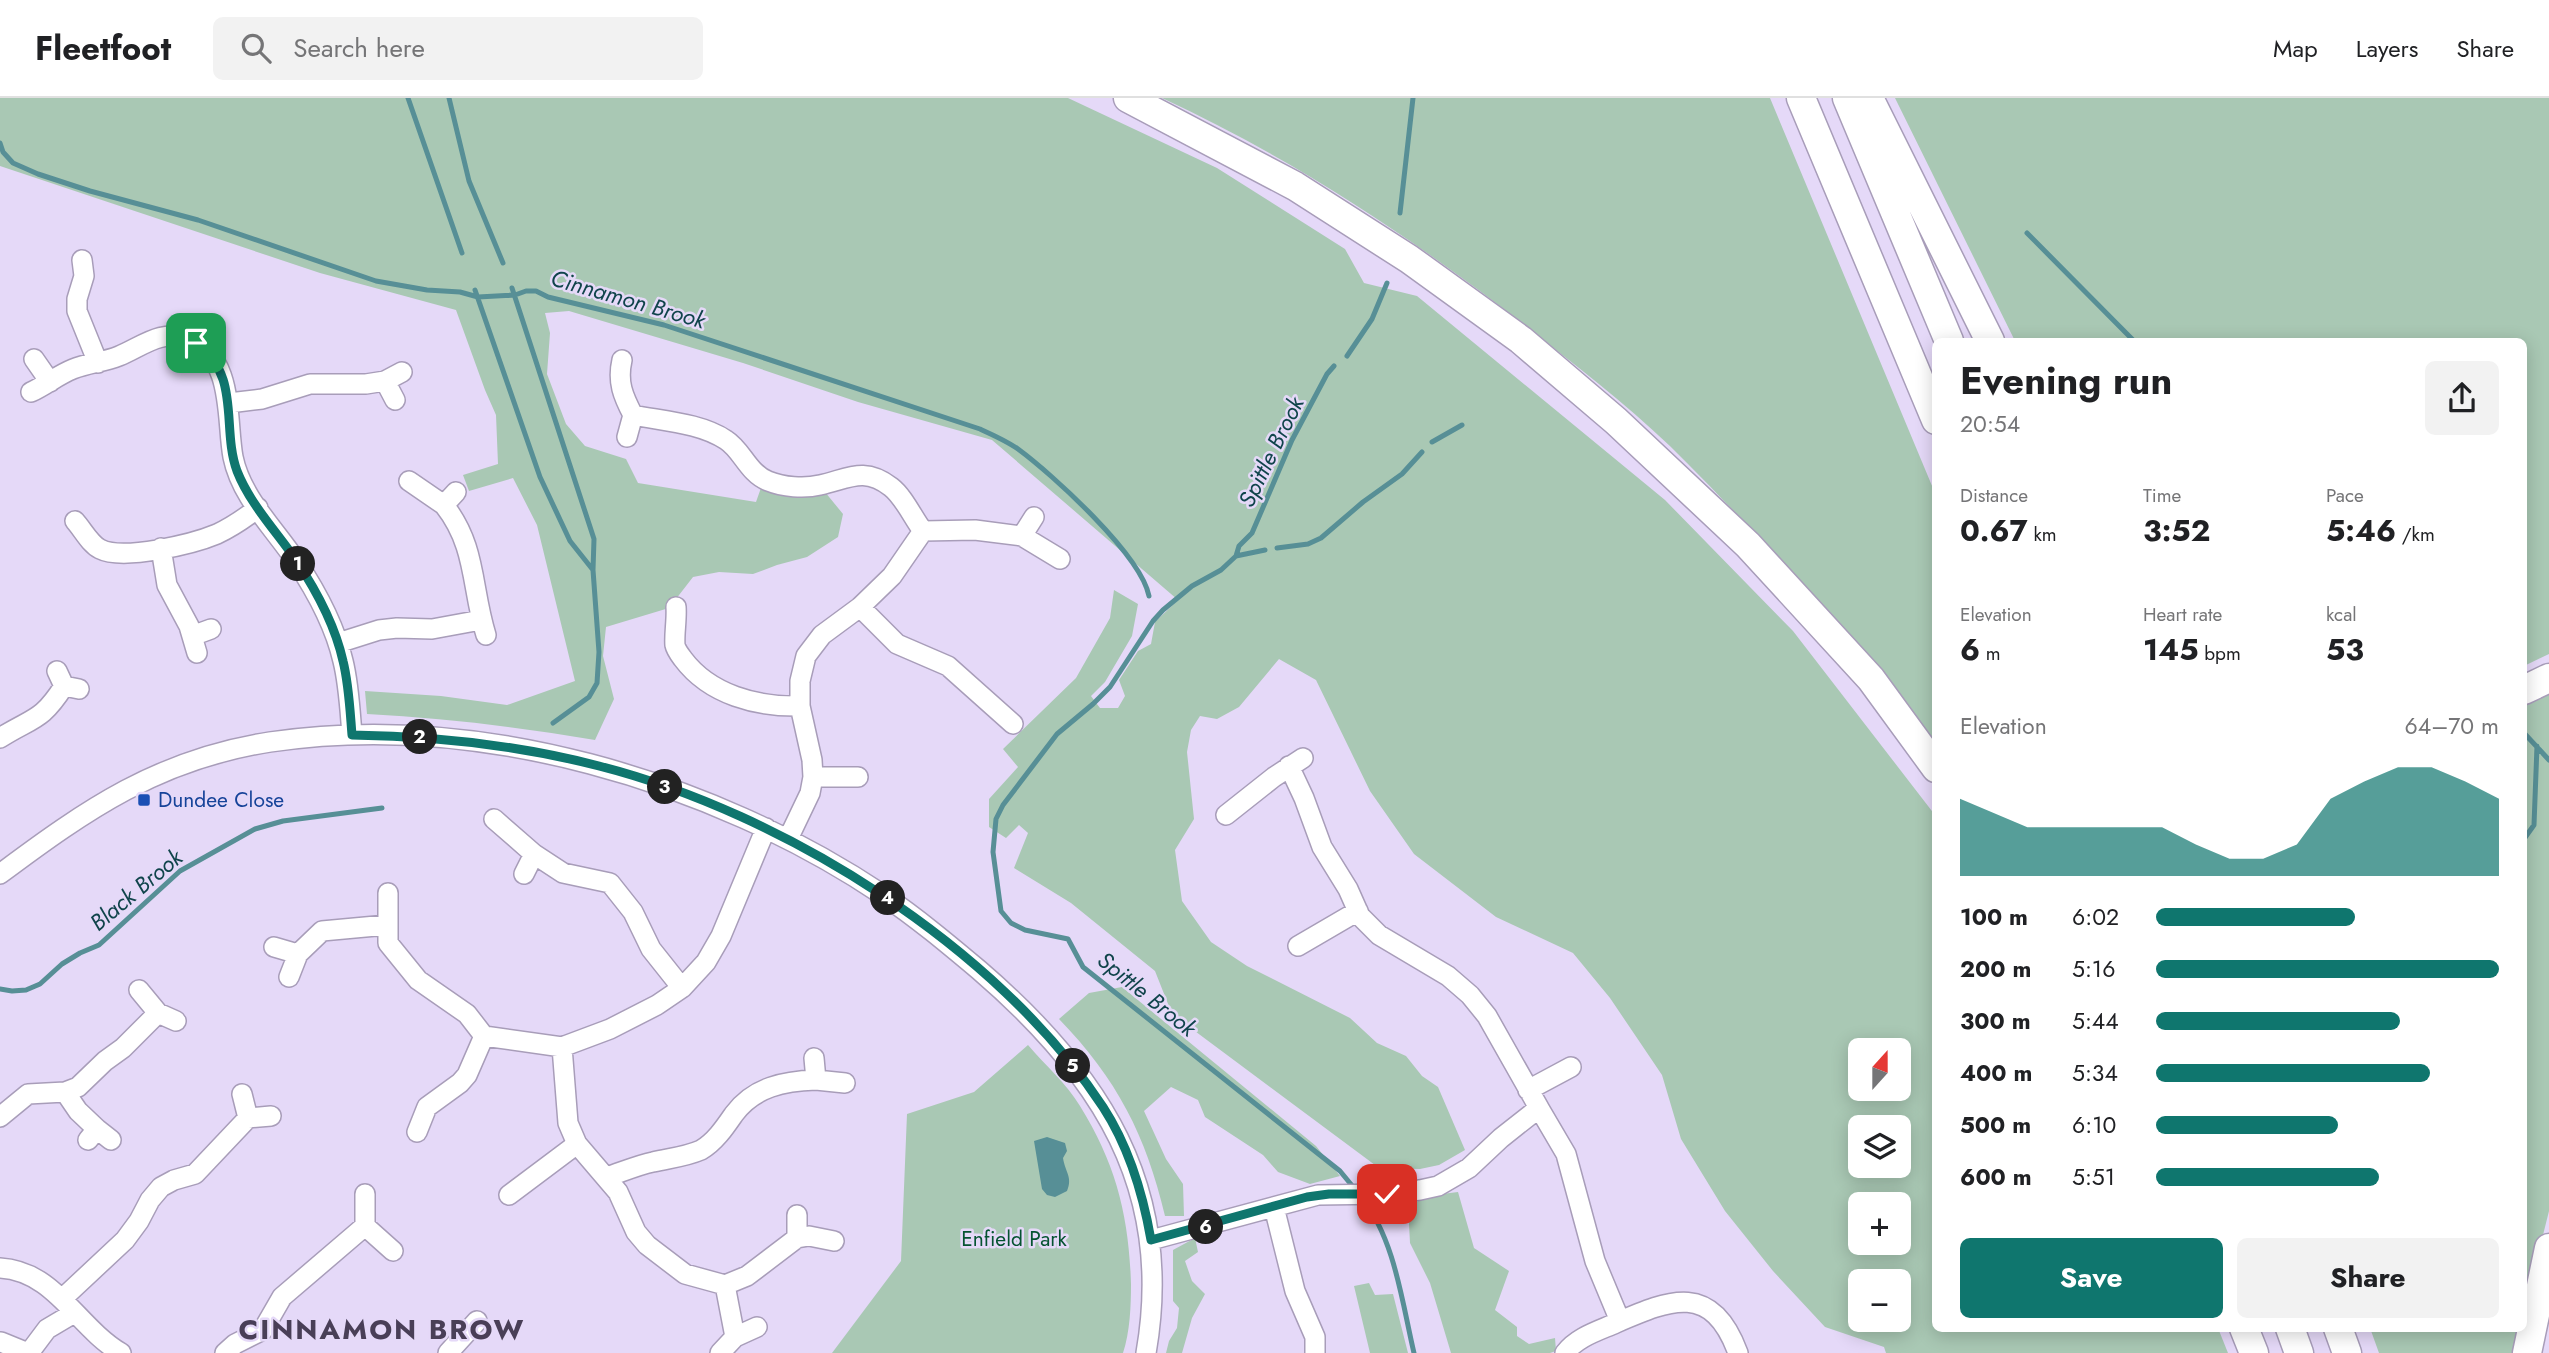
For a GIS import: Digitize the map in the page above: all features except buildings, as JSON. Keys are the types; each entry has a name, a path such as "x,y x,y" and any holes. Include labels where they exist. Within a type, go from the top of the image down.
{"highway":[{"path":"1128,98 1295,186 1409,259 1521,340 1616,421 1748,545 1871,679 1932,763"},
{"path":"1801,98 1932,410"},
{"path":"1847,98 1948,338"},
{"path":"1869,98 1989,338"},
{"path":"2527,689 2549,678"},
{"path":"2527,1353 2549,1248"},
{"path":"2246,1332 2254,1353"},
{"path":"2291,1332 2299,1353"},
{"path":"2339,1332 2347,1353"}],"street":[{"path":"89,273 77,299 77,312 98,363"},
{"path":"31,392 71,370 124,354 152,339 168,335 186,338 201,346 223,379 229,403 234,463 245,488 302,570 338,643 346,672 352,735"},
{"path":"34,359 50,382"},
{"path":"622,360 618,375 623,395 633,415 627,437"},
{"path":"229,403 262,399 301,386 320,383 366,384 393,376 395,400"},
{"path":"633,415 710,431 729,441 751,470 766,480 794,487 819,486 849,475 871,477 892,488 923,531"},
{"path":"338,643 379,630 397,628 483,627 474,572 450,499 409,481"},
{"path":"72,520 94,545 106,551 132,552 209,537 258,509"},
{"path":"1022,536 1034,517"},
{"path":"923,531 975,530 1022,536 1060,559"},
{"path":"788,839 810,793 813,777 800,706 800,681 806,656 822,635 860,607 892,576 923,531"},
{"path":"161,548 167,584 195,644 211,629"},
{"path":"676,607 666,649 693,672 719,689 751,702 800,706"},
{"path":"860,607 897,644 948,666 1013,724"},
{"path":"0,738 48,711 67,682"},
{"path":"0,874 69,822 108,798 178,766 253,745 307,738 352,735 432,738 537,752 600,766 717,806 788,839 884,896 949,945 1002,990 1062,1053 1104,1108 1119,1137 1139,1188 1151,1240 1152,1311 1146,1353"},
{"path":"1225,822 1296,762 1304,798 1322,847 1348,888 1364,921 1379,935 1448,976 1470,995 1487,1016 1566,1154 1595,1261 1620,1321"},
{"path":"813,777 858,777"},
{"path":"494,819 534,854 563,873 610,883 634,912 651,949 682,988"},
{"path":"388,893 388,943 418,980 467,1014 484,1036 562,1047 610,1029 657,1006 682,988 706,961 721,936 766,828"},
{"path":"524,874 534,854"},
{"path":"1298,946 1358,911"},
{"path":"289,977 298,954 322,931 387,925"},
{"path":"274,947 298,954"},
{"path":"139,990 158,1013 176,1021"},
{"path":"0,1117 28,1094 65,1092 83,1082 158,1013"},
{"path":"417,1132 427,1107 467,1075 484,1036"},
{"path":"562,1047 568,1123 577,1144 618,1192 636,1232 647,1245 685,1274 725,1285 747,1276 797,1238 809,1236 834,1241"},
{"path":"814,1058 816,1080"},
{"path":"1528,1090 1571,1067"},
{"path":"607,1177 654,1161 682,1157 704,1149 722,1132 750,1096 770,1086 816,1080 845,1083"},
{"path":"65,1092 99,1136"},
{"path":"242,1094 248,1118"},
{"path":"1151,1240 1318,1195 1420,1190 1453,1179 1539,1108"},
{"path":"1,1342 29,1353 47,1328 125,1240 155,1194 167,1183 188,1177 201,1169 248,1118 271,1116"},
{"path":"509,1195 577,1144"},
{"path":"365,1194 365,1226 393,1251"},
{"path":"1274,1207 1294,1291 1315,1337 1315,1353"},
{"path":"797,1215 797,1238"},
{"path":"225,1353 235,1344 263,1330 282,1297 365,1226"},
{"path":"0,1268 20,1270 30,1275 68,1306 99,1338 121,1353"},
{"path":"725,1285 735,1337"},
{"path":"1565,1353 1577,1341 1673,1301 1692,1303 1726,1323 1738,1353"},
{"path":"448,1353 477,1321"},
{"path":"720,1353 735,1337 757,1327"}],"green space":[{"path":"0,98 1068,98 1217,168 1345,249 1364,283 1417,296 1665,500 1793,631 1932,811 1932,1332 2220,1332 2228,1353 1886,1353 1884,1347 1825,1327 1773,1271 1725,1211 1681,1139 1662,1075 1610,998 1573,953 1496,917 1414,854 1370,791 1316,680 1279,659 1239,707 1217,719 1200,716 1191,730 1187,752 1194,819 1175,850 1182,901 1211,942 1247,966 1350,1018 1377,1043 1406,1056 1422,1076 1438,1087 1465,1150 1439,1165 1420,1169 1379,1168 1172,1014 1155,971 1071,903 1014,868 1028,833 1019,825 1006,838 989,827 989,799 1018,767 1003,749 1076,678 1110,618 1114,590 1138,604 1132,636 1105,682 1091,696 1100,708 1118,708 1125,696 1119,680 1138,651 1151,644 1155,622 1178,600 992,440 858,402 743,363 569,311 545,313 550,333 547,374 566,424 585,446 626,459 638,483 756,502 762,485 825,492 843,514 838,537 807,557 753,574 719,572 693,577 669,608 606,627 603,656 614,699 595,740 481,724 367,714 365,691 441,696 507,705 575,681 537,525 513,478 469,491 463,475 498,464 496,415 456,310 320,273 0,166"},
{"path":"1162,98 1770,98 1932,486 1932,742 1752,531 1653,430 1580,368 1406,238 1311,177"},
{"path":"1895,98 2549,98 2549,654 2527,665 2527,338 2014,338"},
{"path":"2549,686 2549,1211 2527,1299 2527,696"},
{"path":"1122,987 1316,1146 1340,1176 1310,1184 1278,1172 1263,1155 1205,1117 1198,1100 1171,1087 1144,1111 1166,1159 1183,1184 1184,1216 1165,1216 1149,1159 1127,1110 1097,1064 1059,1019 1089,993"},
{"name":"Enfield Park","path":"1028,1045 1080,1106 1103,1149 1118,1191 1127,1236 1131,1284 1129,1328 1123,1353 832,1353 901,1261 907,1114 974,1092"},
{"path":"1458,1192 1474,1248 1509,1271 1495,1310 1517,1327 1517,1336 1529,1344 1555,1338 1556,1351 1451,1353 1430,1283 1410,1243 1408,1205 1434,1195"},
{"path":"1195,1238 1198,1252 1185,1261 1192,1281 1205,1294 1192,1318 1182,1353 1166,1353 1177,1328 1179,1308 1173,1301 1173,1250"},
{"path":"1369,1283 1375,1295 1393,1294 1408,1353 1370,1353 1354,1286"},
{"path":"2371,1332 2519,1332 2516,1353 2379,1353"}],"shaded area":[{"path":"1047,1137 1065,1143 1067,1151 1063,1158 1069,1186 1067,1191 1055,1197 1047,1195 1042,1189 1034,1141"}],"waterway":[{"path":"408,98 462,253"},
{"path":"449,98 469,181 503,263"},
{"name":"Spittle Brook","path":"1400,213 1413,98"},
{"name":"Cinnamon Brook","path":"0,143 3,152 13,163 38,174 198,220 376,281 427,290 460,292 478,297 536,291 548,297 664,325 980,429 1018,449 1072,496 1130,559 1149,596"},
{"path":"2027,233 2131,338"},
{"name":"Spittle Brook","path":"1347,356 1372,319 1387,283"},
{"path":"512,288 594,539 593,570"},
{"path":"475,290 540,477 570,541 593,570 599,652 597,683 589,697 553,723"},
{"name":"Spittle Brook","path":"1334,366 1327,374 1292,440 1252,533 1239,546 1236,556 1221,570 1192,586 1163,610 1110,687 1057,734 1003,805 996,819 993,852 1001,911 1011,923 1025,930 1068,939 1083,967 1340,1171 1354,1188"},
{"path":"1432,442 1462,425"},
{"path":"1277,548 1308,544 1321,538 1363,502 1402,474 1422,452"},
{"path":"1236,556 1265,550"},
{"path":"2527,736 2549,760"},
{"path":"2527,835 2534,825 2537,746"},
{"name":"Black Brook","path":"0,989 26,990 40,984 62,964 99,945 180,871 255,829 283,821 382,808"},
{"name":"Spittle Brook","path":"1362,1198 1390,1252 1414,1353"}],"place":[{"name":"Dundee Close","path":"144,800"}],"district":[{"name":"CINNAMON BROW","path":"382,1329"}],"route":[{"path":"196,343 207,352 223,379 230,413 234,463 245,488 302,570 338,643 346,672 352,735 432,738 486,744 600,766 717,806 788,839 884,896 949,945 1002,990 1062,1053 1104,1108 1119,1137 1131,1163 1146,1211 1151,1240 1307,1197 1329,1194 1387,1194"}]}
